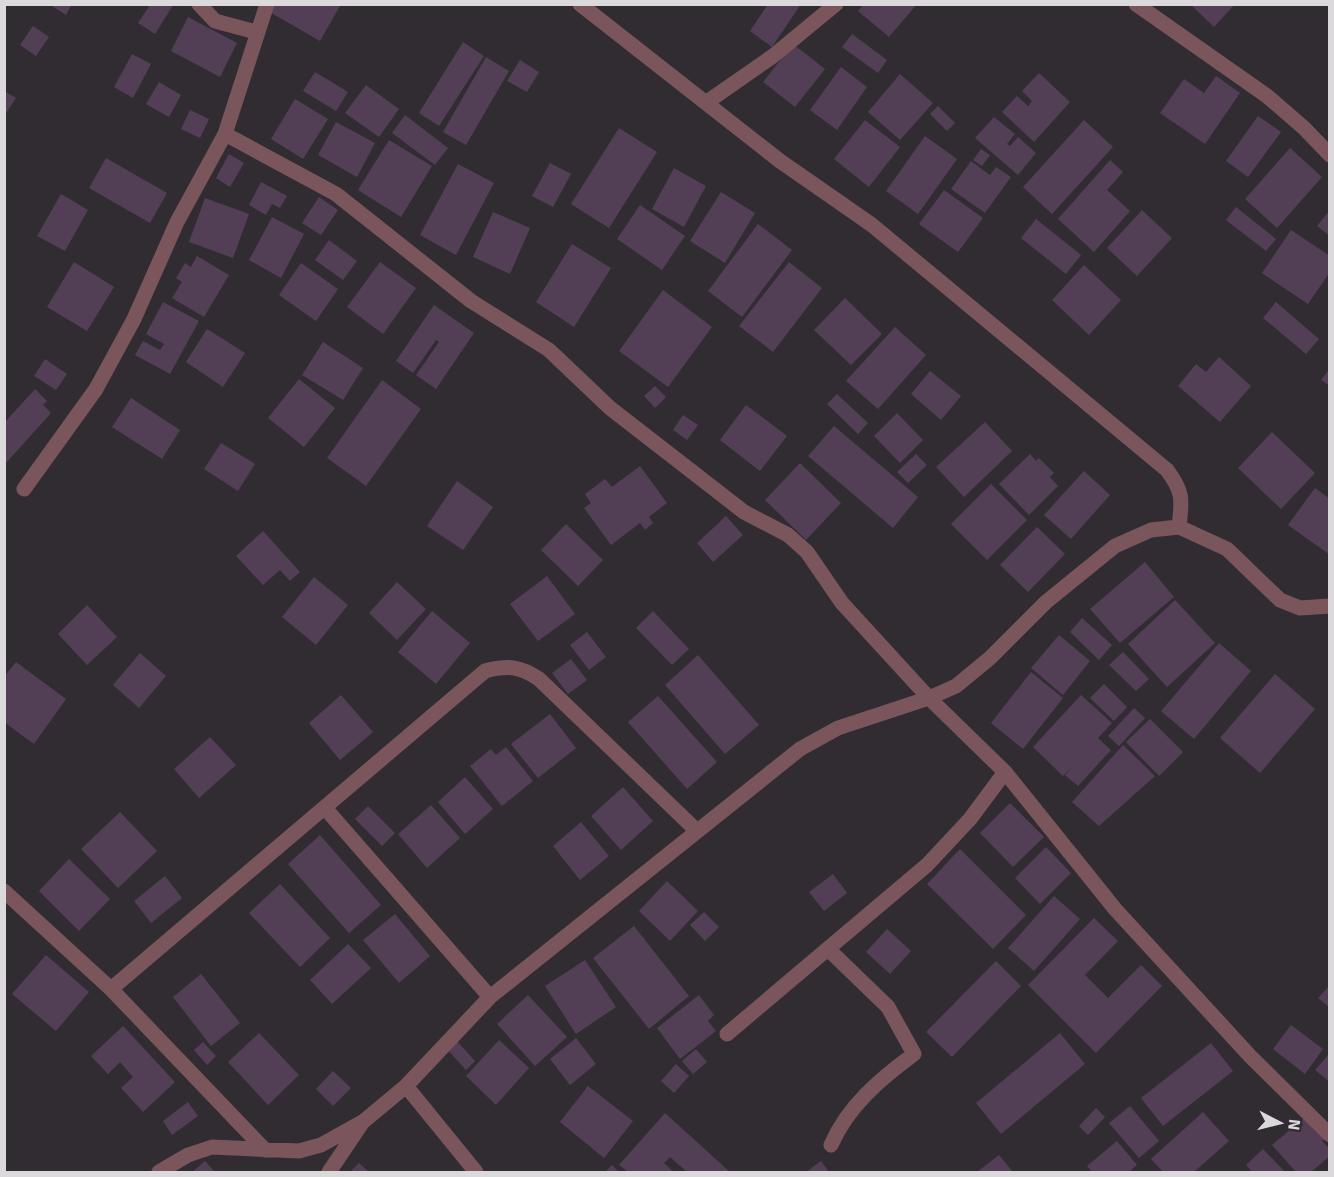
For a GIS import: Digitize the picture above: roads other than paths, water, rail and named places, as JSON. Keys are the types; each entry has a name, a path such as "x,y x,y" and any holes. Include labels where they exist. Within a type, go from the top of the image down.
{"street":[{"path":"199,4 215,21 256,32"},
{"path":"24,489 96,389 134,319 177,222 225,135 256,32 267,4"},
{"path":"580,4 780,161 872,225 1167,470 1180,487 1182,500 1179,527"},
{"path":"707,102 773,56 836,4"},
{"path":"1136,4 1267,96 1304,128 1329,155"},
{"path":"225,135 336,194 471,301 549,350 610,408 744,512 788,535 807,552 842,603 929,698 1005,772 1114,909 1250,1056 1329,1135"},
{"path":"159,1173 188,1155 212,1147 299,1151 321,1145 364,1121 406,1086 490,998 696,830 800,749 838,728 929,698 956,686 1046,602 1115,546 1151,531 1179,527 1227,549 1280,600 1300,608 1329,606"},
{"path":"111,990 485,671 504,666 524,669 539,679 696,830"},
{"path":"728,1034 927,865 970,819 1005,772"},
{"path":"325,808 490,998"},
{"path":"4,891 111,990 265,1150"},
{"path":"828,949 888,1007 914,1054 882,1077 841,1122 831,1145"},
{"path":"406,1086 476,1173"},
{"path":"329,1173 364,1121"}]}
